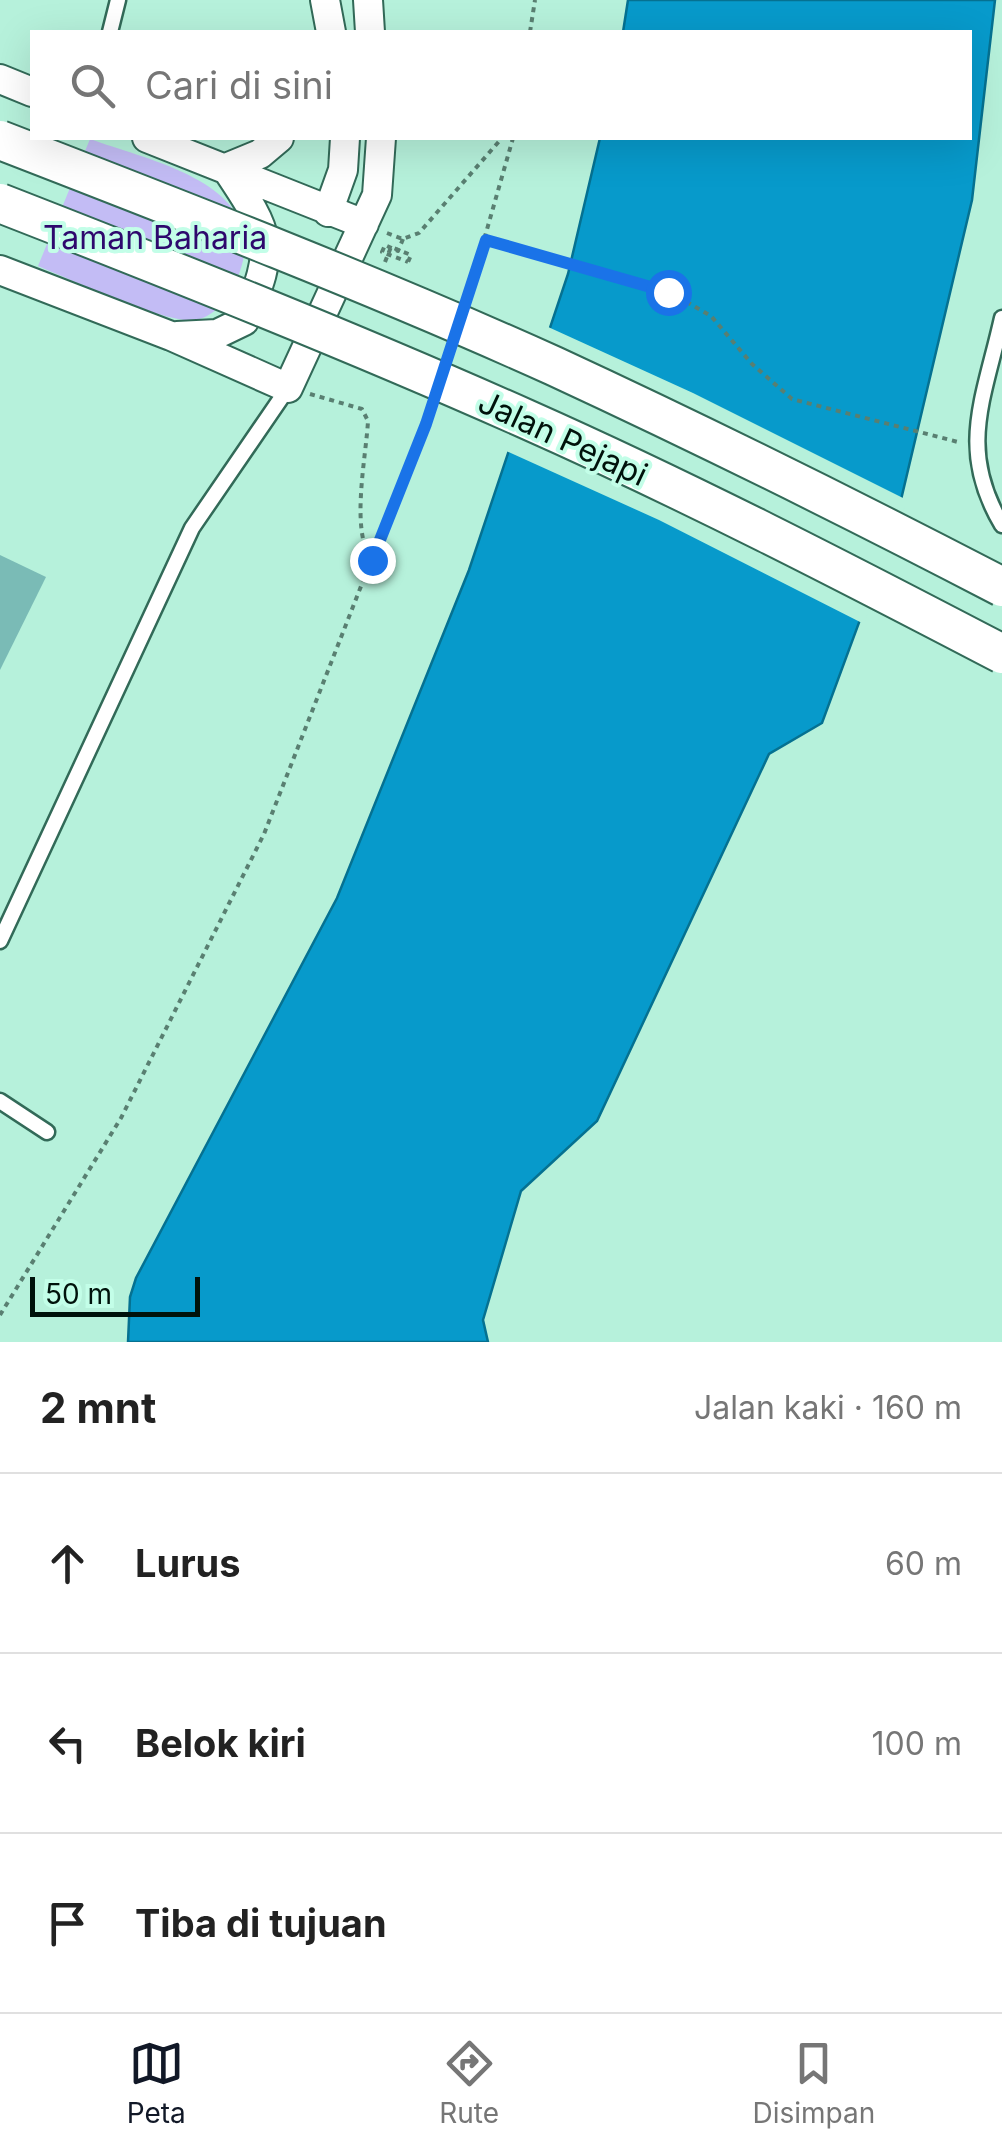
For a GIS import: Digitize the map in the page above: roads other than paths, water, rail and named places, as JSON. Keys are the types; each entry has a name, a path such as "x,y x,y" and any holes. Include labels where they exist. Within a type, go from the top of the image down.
{"main road":[{"name":"Jalan Pejapi","path":"0,140 251,237 552,366 802,484 1002,587"},
{"name":"Jalan Pejapi","path":"0,203 228,292 527,419 776,536 1002,654"}],"street":[{"path":"326,0 331,30"},
{"path":"368,0 370,30"},
{"path":"0,80 30,91"},
{"path":"152,140 364,224"},
{"path":"226,168 260,154 277,140"},
{"path":"328,212 343,170 345,140"},
{"path":"0,270 172,336 288,388 364,224 381,178 381,140"},
{"path":"172,336 218,334 244,321 266,272 266,241 256,212 226,168"}],"lane":[{"path":"110,30 118,0"},
{"path":"1002,318 974,446 982,492 1002,526"},
{"path":"0,940 192,528 288,388"},
{"path":"0,1101 47,1132"}],"water":[{"path":"628,0 995,0 972,200 895,525 822,723 769,754 597,1121 521,1191 483,1320 488,1342 128,1342 130,1297 136,1278 337,898 469,570 568,274 600,140 972,140 972,30 623,30"}],"park label":[{"name":"Taman Baharia","path":"155,237"}]}
